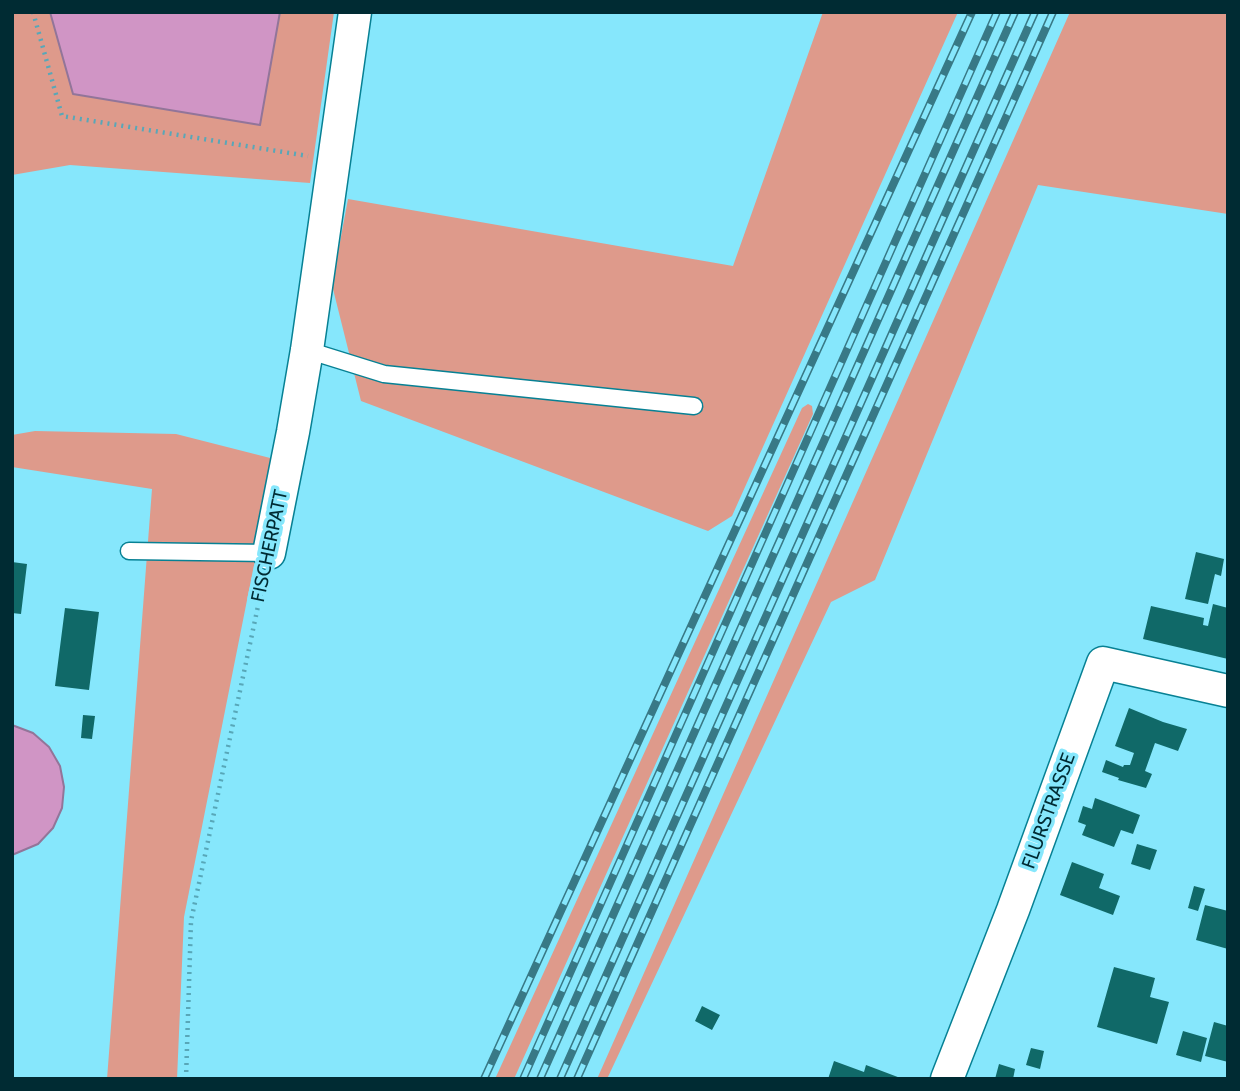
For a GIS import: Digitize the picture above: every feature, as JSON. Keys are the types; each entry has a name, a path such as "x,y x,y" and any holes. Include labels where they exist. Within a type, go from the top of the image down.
{"street":[{"name":"FISCHERPATT","path":"269,553 307,350 355,12"},
{"name":"FLURSTRASSE","path":"947,1079 1013,910 1103,663 1228,691"}],"lane":[{"path":"307,350 384,374 694,405"},
{"path":"129,551 269,553"}],"path":[{"path":"33,12 62,116 334,160"},
{"name":"FISCHERPATT","path":"186,1079 191,921 269,553"}],"shaded area":[{"path":"12,12 50,12 73,94 260,124 280,12 334,12 310,183 70,165 12,175"},
{"path":"50,12 280,12 260,125 73,94"},
{"path":"823,12 958,12 732,516 708,531 361,401 332,285 348,199 733,266"},
{"path":"1070,12 1228,12 1228,214 1038,185 875,580 831,602 607,1079 597,1079"},
{"path":"808,404 812,406 813,414 514,1079 495,1079 802,408"},
{"path":"35,431 176,434 278,460 253,570 184,917 177,1079 107,1079 152,489 12,467 12,435"},
{"path":"12,725 33,733 49,747 60,766 64,787 62,808 53,828 38,844 12,855"}],"building":[{"path":"1196,552 1224,559 1221,576 1215,574 1208,604 1185,599"},
{"path":"12,562 27,564 21,614 12,613"},
{"path":"1213,604 1228,608 1228,659 1143,639 1151,606 1204,618 1203,625 1208,626"},
{"path":"65,608 99,612 89,690 55,686"},
{"path":"1129,708 1187,729 1178,751 1155,743 1145,771 1152,774 1146,788 1102,772 1106,760 1123,767 1130,765 1134,753 1115,746"},
{"path":"83,715 95,716 92,739 81,738"},
{"path":"1095,798 1140,815 1133,834 1121,830 1114,847 1082,835 1086,825 1078,822 1083,806 1092,809"},
{"path":"1137,844 1157,850 1150,870 1131,864"},
{"path":"1072,862 1104,874 1099,888 1120,896 1113,915 1060,895"},
{"path":"1194,886 1205,889 1198,911 1188,908"},
{"path":"1205,905 1228,911 1228,949 1196,940"},
{"path":"1114,967 1155,978 1150,997 1169,1002 1157,1044 1097,1027"},
{"path":"702,1006 720,1015 712,1030 695,1021"},
{"path":"1214,1022 1228,1026 1228,1062 1205,1056"},
{"path":"1183,1031 1207,1038 1201,1062 1176,1055"},
{"path":"1031,1048 1044,1051 1040,1069 1026,1065"},
{"path":"834,1061 864,1072 866,1065 903,1079 828,1079"},
{"path":"999,1064 1015,1069 1013,1079 995,1079"}],"railway":[{"path":"484,1079 972,12"},
{"path":"523,1079 997,12"},
{"path":"540,1079 1015,12"},
{"path":"560,1079 1035,12"},
{"path":"577,1079 1053,12"}]}
